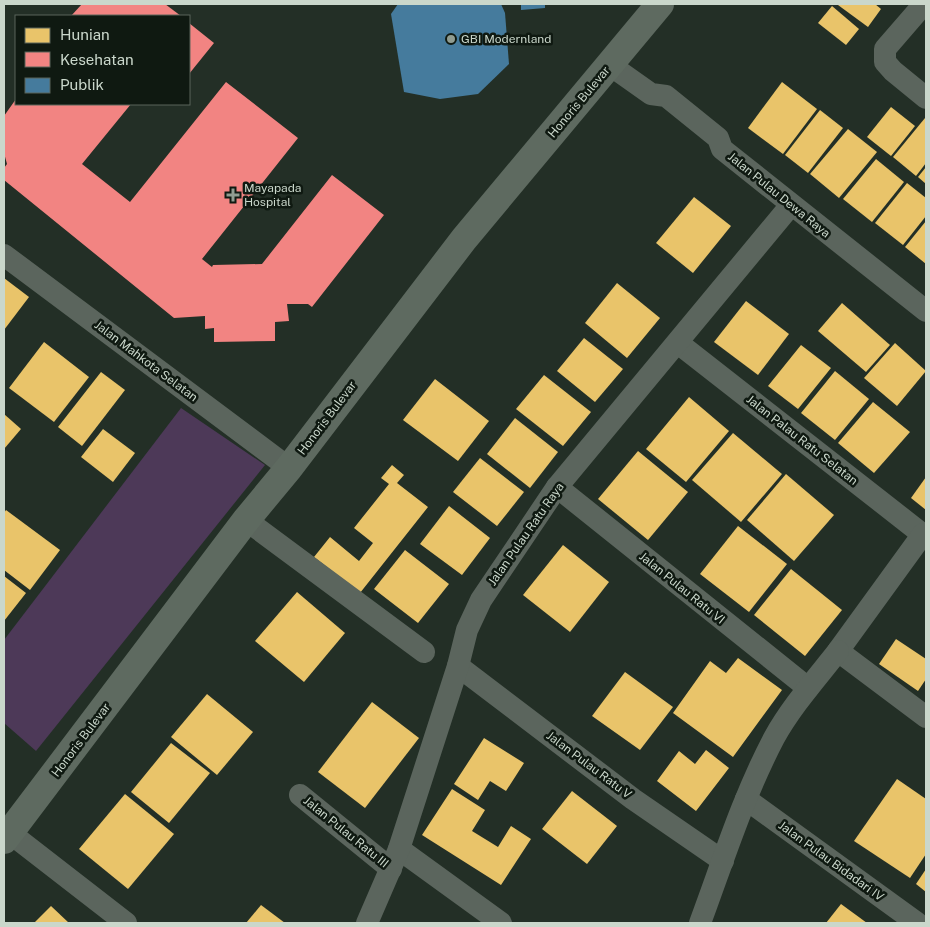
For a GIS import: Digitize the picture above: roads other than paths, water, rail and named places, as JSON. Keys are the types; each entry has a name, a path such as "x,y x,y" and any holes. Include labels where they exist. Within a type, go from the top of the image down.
{"street":[{"name":"Honoris Bulevar","path":"7,837 246,520 289,468 464,239 660,4"},
{"path":"924,4 885,49 885,62 926,98"},
{"name":"Jalan Pulau Dewa Raya","path":"610,65 651,94 666,96 718,138 722,149 926,311"},
{"name":"Jalan Pulau Ratu Raya","path":"367,923 395,859 458,666 467,630 481,600 557,487 678,343 750,252 791,205"},
{"name":"Jalan Mahkota Selatan","path":"4,255 289,468"},
{"name":"Jalan Palau Ratu Selatan","path":"678,343 924,536"},
{"name":"Jalan Pulau Ratu VI","path":"557,487 808,688"},
{"path":"246,520 424,652"},
{"path":"700,923 746,798 775,736 808,688 924,536"},
{"path":"838,651 926,717"},
{"name":"Jalan Pulau Ratu V","path":"458,666 633,799 723,861"},
{"name":"Jalan Pulau Ratu III","path":"300,795 395,859 501,923"},
{"name":"Jalan Pulau Bidadari IV","path":"746,798 917,923"},
{"path":"7,837 126,923"}],"place":[{"name":"GBI Modernland","path":"451,39"},
{"name":"Mayapada Hospital","path":"233,195"}]}
